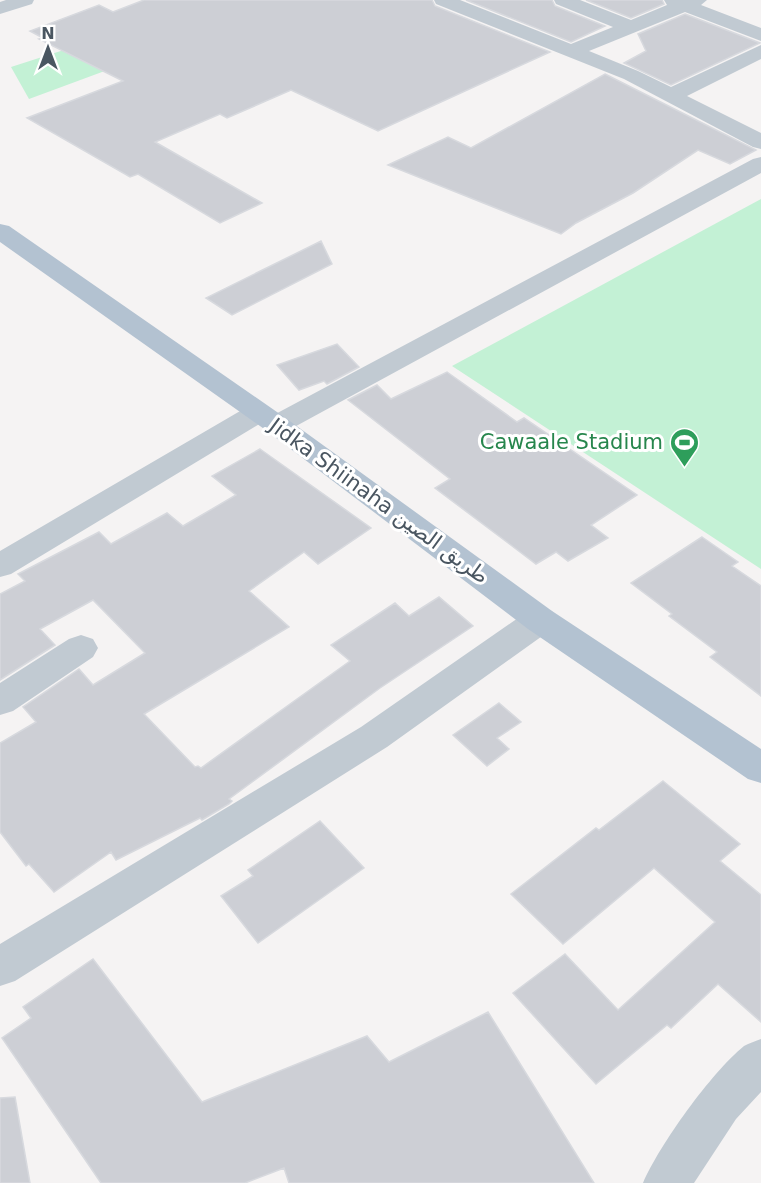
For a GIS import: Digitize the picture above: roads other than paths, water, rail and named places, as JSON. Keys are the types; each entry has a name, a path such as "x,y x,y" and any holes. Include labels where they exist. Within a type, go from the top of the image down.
{"main road":[{"name":"Jidka Shiinaha طريق الصين","path":"0,231 267,419 540,620 761,768"}],"street":[{"path":"0,8 25,0"},
{"path":"443,0 631,75 761,142"},
{"path":"563,0 628,26"},
{"path":"571,51 685,2 761,35"},
{"path":"670,96 761,51"},
{"path":"0,566 267,419 761,164"},
{"path":"0,968 374,737 540,620"},
{"path":"0,700 81,648"},
{"path":"667,1183 720,1103 761,1060"}],"place":[{"name":"Cawaale Stadium","path":"684,468"}]}
